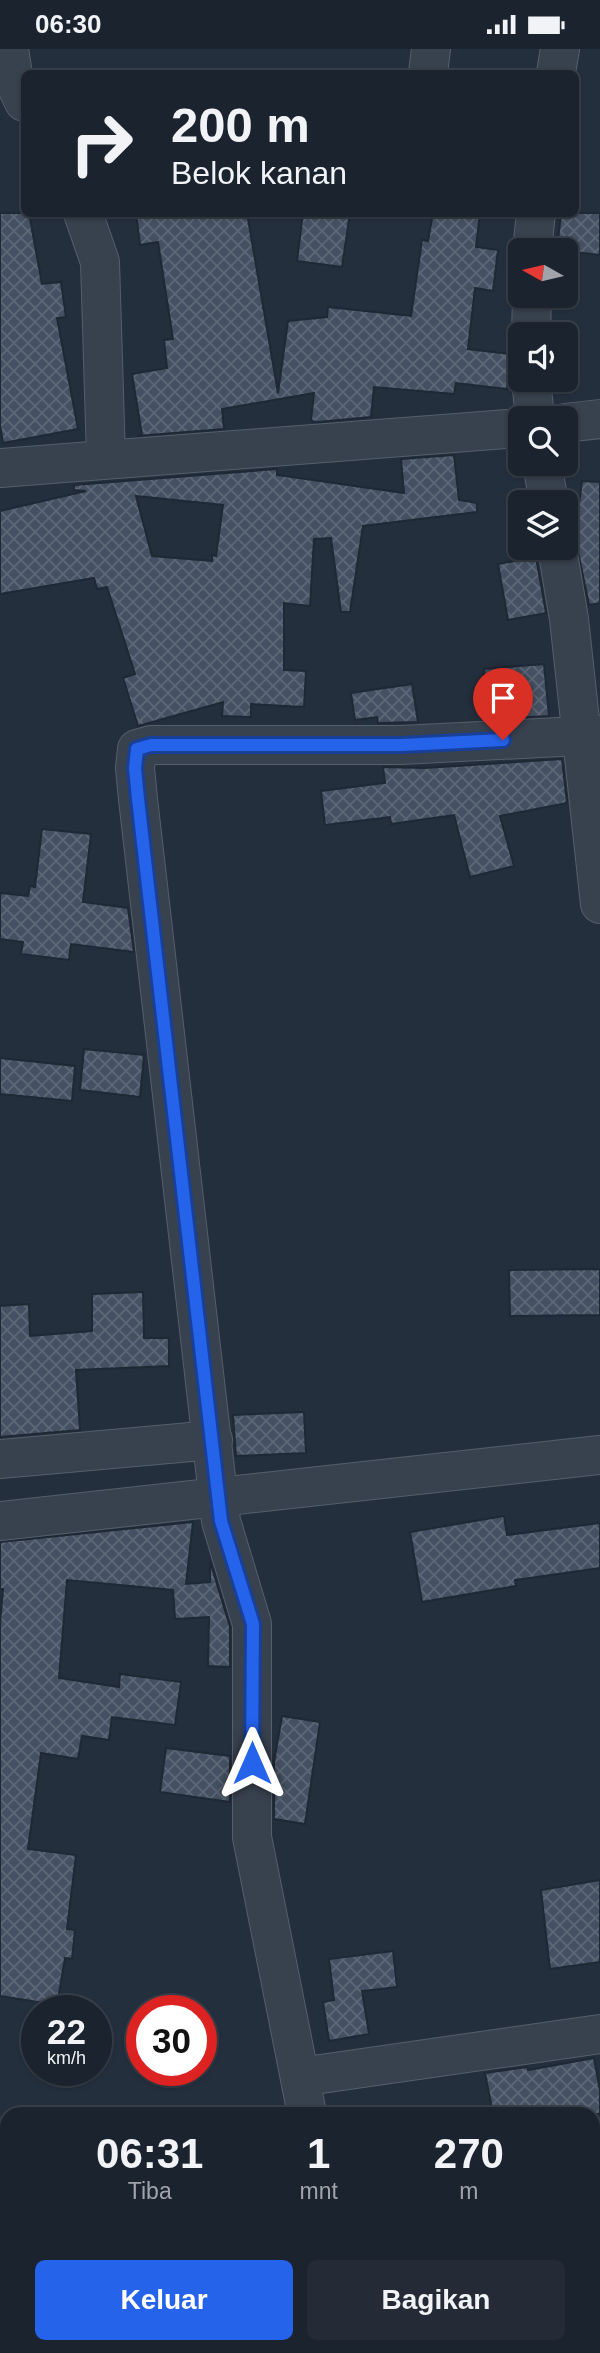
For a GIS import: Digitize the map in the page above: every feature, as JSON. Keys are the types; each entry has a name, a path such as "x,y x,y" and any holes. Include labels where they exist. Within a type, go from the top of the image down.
{"street":[{"path":"9,49 14,81 21,95"},
{"path":"428,70 431,49"},
{"path":"556,70 560,49"},
{"path":"84,217 100,262 106,458"},
{"path":"534,238 536,217"},
{"path":"578,422 600,419"},
{"path":"0,468 508,429"},
{"path":"559,560 590,736 600,904"},
{"path":"306,2107 252,1837 253,1624 221,1521 138,799 135,768 137,749 151,745 401,745 590,736"},
{"path":"0,1459 213,1440"},
{"path":"0,1521 600,1455"},
{"path":"300,2077 600,2034"}],"building":[{"path":"0,213 21,213 21,217 30,217 42,284 61,282 66,317 57,318 78,429 3,443 0,425"},
{"path":"579,213 600,213 600,255 578,252 578,238 558,238 561,217 579,217"},
{"path":"136,217 248,217 278,393 288,321 327,317 328,307 411,316 422,240 428,241 432,217 480,217 476,247 498,250 493,291 475,288 468,349 508,354 507,389 456,383 454,394 374,387 371,417 318,422 311,421 314,393 222,409 224,429 137,436 142,435 132,374 167,368 164,340 173,339 158,242 140,245"},
{"path":"302,217 349,217 342,267 297,261"},
{"path":"454,455 459,500 477,503 477,512 363,526 350,612 341,612 331,538 314,539 310,606 284,603 284,670 306,671 304,707 251,704 251,717 222,716 223,702 138,726 123,678 135,674 107,587 97,589 94,578 0,594 0,511 86,491 74,490 74,485 277,469 277,475 404,493 401,459","holes":["136,496 223,505 216,556 212,555 212,561 152,556"]},
{"path":"582,481 600,482 600,603 589,605 578,552 578,513"},
{"path":"537,560 546,613 508,620 498,564"},
{"path":"544,664 549,716 489,719 484,669"},
{"path":"412,684 418,722 378,723 377,717 355,720 351,693"},
{"path":"562,759 567,803 500,816 514,866 470,877 454,815 391,824 390,817 325,825 321,791 385,783 383,767 425,768"},
{"path":"42,829 91,834 83,902 128,908 134,952 71,944 69,960 21,954 23,942 0,939 0,893 28,896 30,886 35,887"},
{"path":"84,1049 144,1055 140,1097 80,1090"},
{"path":"0,1058 75,1066 72,1101 0,1094"},
{"path":"600,1269 600,1315 510,1316 509,1270"},
{"path":"143,1292 144,1338 169,1338 169,1366 76,1370 80,1430 0,1437 0,1306 29,1304 30,1336 92,1331 92,1294"},
{"path":"304,1412 306,1453 236,1456 233,1415"},
{"path":"504,1516 507,1535 600,1523 600,1568 515,1580 516,1586 422,1602 410,1532"},
{"path":"193,1522 186,1584 210,1582 210,1561 230,1627 230,1667 208,1666 209,1617 175,1619 173,1590 67,1580 59,1678 119,1687 120,1674 181,1682 175,1725 112,1717 109,1740 82,1736 78,1759 41,1753 28,1849 76,1855 67,1929 75,1930 72,1959 65,1958 59,1995 21,1995 21,1999 0,1996 0,1623 3,1589 0,1589 0,1542"},
{"path":"282,1716 320,1722 305,1824 274,1819 274,1762"},
{"path":"166,1748 230,1756 230,1802 160,1792"},
{"path":"600,1880 600,1962 550,1969 541,1890"},
{"path":"393,1951 397,1987 362,1991 369,2034 329,2041 323,2002 334,2000 329,1959"},
{"path":"594,2058 600,2107 492,2107 485,2073 527,2067 528,2070"}],"route":[{"path":"252,1763 253,1624 245,1607 221,1521 178,1125 138,799 135,768 137,749 151,745 401,745 503,740"}]}
